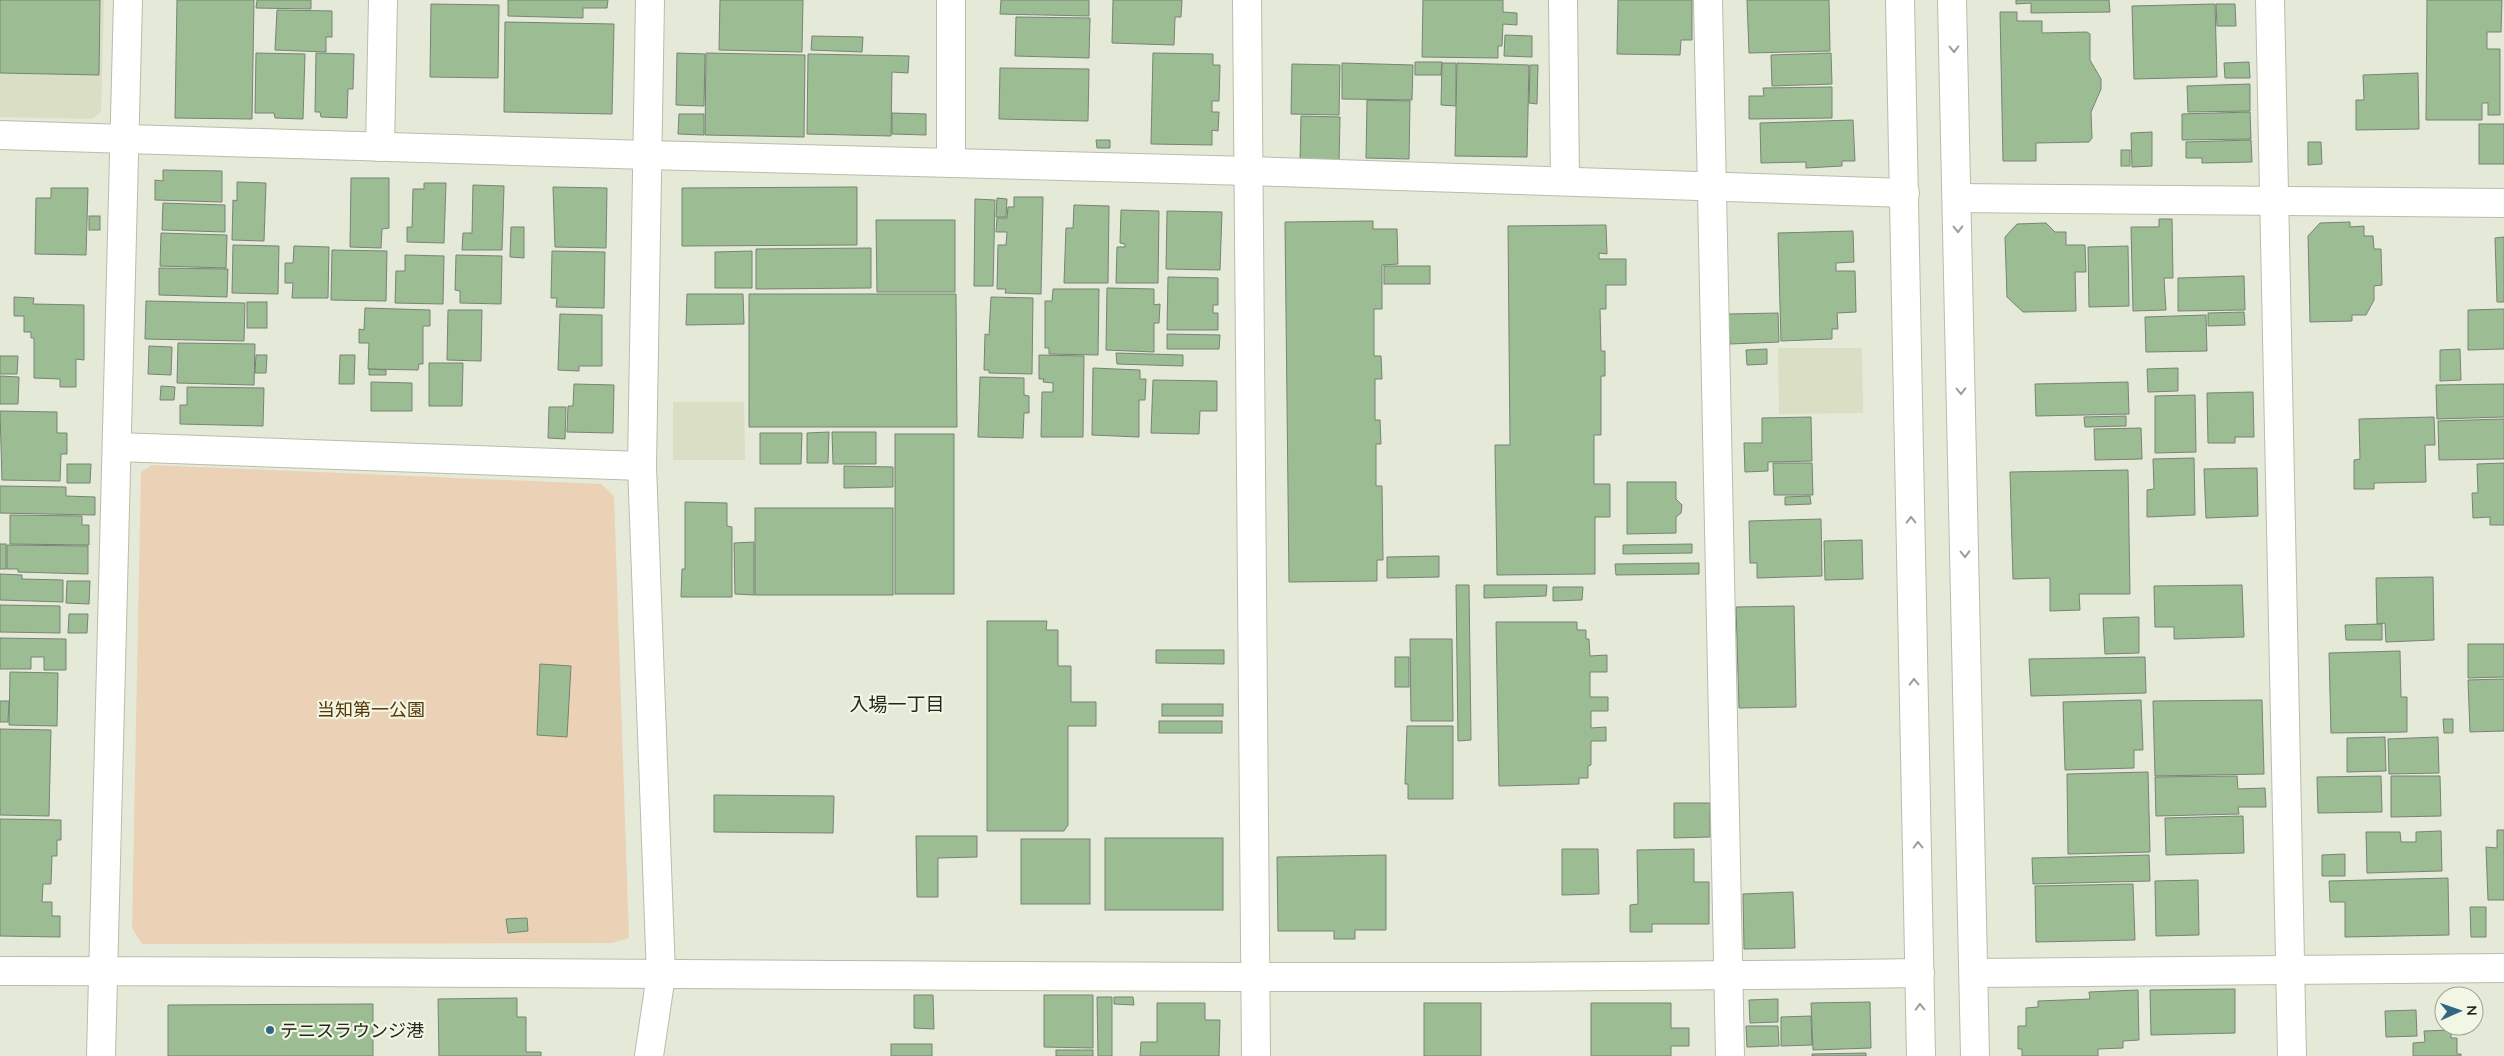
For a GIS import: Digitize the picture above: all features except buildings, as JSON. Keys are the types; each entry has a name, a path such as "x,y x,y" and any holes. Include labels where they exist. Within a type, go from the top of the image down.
{"street":[{"path":"101,1056 128,0"},
{"path":"380,147 384,0"},
{"path":"649,1056 661,975 642,466 650,0"},
{"path":"951,0 951,163"},
{"path":"1247,0 1256,1056"},
{"path":"1563,0 1565,181"},
{"path":"1708,0 1730,976 1730,1056"},
{"path":"1900,0 1921,1056"},
{"path":"1952,0 1975,1056"},
{"path":"2270,0 2292,1056"},
{"path":"0,135 647,155 1249,170 1905,193"},
{"path":"1957,198 2504,203"},
{"path":"117,447 642,466"},
{"path":"1974,973 2504,968"},
{"path":"0,971 1256,976 1730,976 1920,973"}],"shaded area":[{"path":"0,0 104,0 101,112 92,119 0,117"},
{"path":"1778,348 1862,348 1863,413 1779,414"},
{"path":"673,402 744,402 745,460 673,460"}],"green space":[{"name":"当知第一公園","path":"152,465 601,484 614,496 629,938 612,943 142,944 132,928 141,472"}],"place":[{"name":"テニスラウンジ港","path":"270,1030"}],"district":[{"name":"入場一丁目","path":"897,704"}]}
